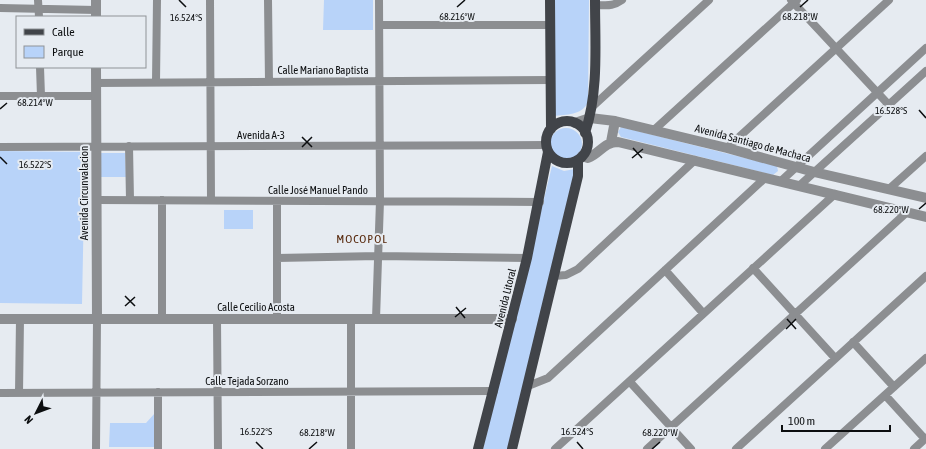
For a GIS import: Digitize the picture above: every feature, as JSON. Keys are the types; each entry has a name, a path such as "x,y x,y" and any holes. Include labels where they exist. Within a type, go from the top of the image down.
{"main road":[{"path":"550,0 551,129"},
{"path":"512,449 578,176 580,158 587,146 585,133 592,108 598,2"},
{"path":"580,158 570,163 562,163 555,160 547,148 547,136 551,129 561,122 575,123 585,133"},
{"name":"Avenida Litoral","path":"478,449 494,391 540,202 547,148"}],"street":[{"path":"156,0 156,82"},
{"path":"210,0 212,200"},
{"path":"268,0 269,82"},
{"path":"376,319 380,201 379,0"},
{"path":"598,2 607,7 622,0"},
{"path":"592,108 708,0"},
{"path":"727,148 889,0"},
{"path":"654,130 794,1 888,104"},
{"path":"0,8 38,4 96,9"},
{"path":"38,4 39,16"},
{"path":"380,25 550,25"},
{"path":"781,181 926,48"},
{"path":"40,68 41,96"},
{"name":"Avenida Circunvalacion","path":"96,68 97,319"},
{"path":"799,186 926,70"},
{"name":"Calle Mariano Baptista","path":"96,83 551,80"},
{"path":"0,96 96,96"},
{"name":"Avenida Santiago de Machaca","path":"575,123 590,118 615,121 727,148 814,172 926,198"},
{"path":"611,142 615,121"},
{"path":"580,158 588,158 611,142 618,142 926,217"},
{"name":"Avenida A-3","path":"0,147 380,145 547,148"},
{"path":"129,146 130,200"},
{"path":"889,190 926,156"},
{"path":"554,276 566,275 578,269 695,160"},
{"path":"528,386 548,378 765,178"},
{"path":"555,449 835,194"},
{"name":"Calle José Manuel Pando","path":"97,200 540,202"},
{"path":"162,200 162,319"},
{"path":"277,200 277,319"},
{"path":"647,449 796,315 906,212"},
{"path":"277,258 378,256 527,258"},
{"path":"753,268 835,358"},
{"path":"665,270 703,313"},
{"path":"736,449 926,276"},
{"name":"Calle Cecilio Acosta","path":"0,319 512,318"},
{"path":"19,393 20,319"},
{"path":"96,449 98,393 97,319"},
{"path":"217,319 218,449"},
{"path":"351,319 351,449"},
{"path":"853,342 894,387"},
{"path":"825,449 926,358"},
{"path":"630,382 691,449"},
{"name":"Calle Tejada Sorzano","path":"0,393 494,391"},
{"path":"158,392 158,449"},
{"path":"885,395 926,438 914,449"}],"green space":[{"path":"324,0 373,0 373,30 323,30"},
{"path":"553,0 589,0 588,102 582,110 578,112 554,116"},
{"path":"621,127 777,166 778,171 773,175 621,137 618,132"},
{"path":"566,128 577,133 582,144 577,155 566,160 555,155 550,144 555,133"},
{"path":"0,151 85,152 82,304 0,303"},
{"path":"97,153 125,153 126,177 98,177"},
{"path":"552,166 564,171 575,169 508,449 483,449"},
{"path":"224,210 253,210 253,229 224,229"},
{"path":"155,413 155,447 109,447 110,423 146,423"}],"district":[{"name":"MOCOPOL","path":"362,239"}]}
